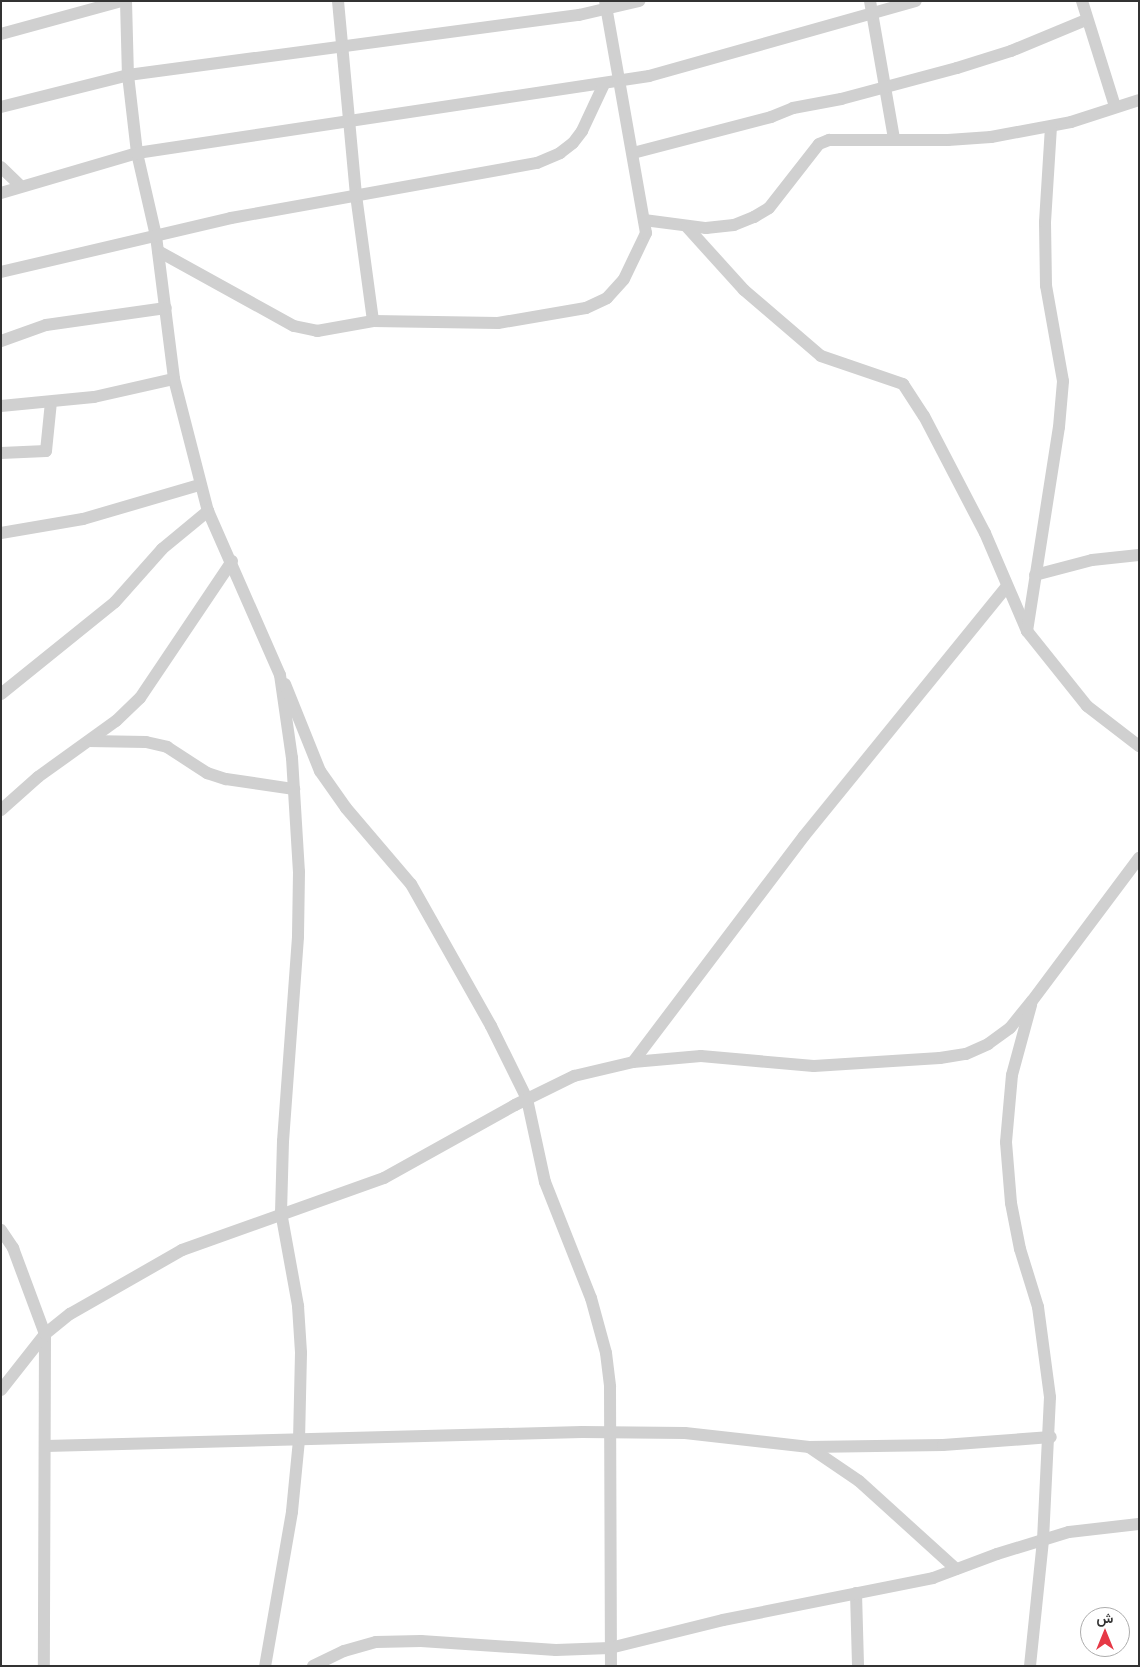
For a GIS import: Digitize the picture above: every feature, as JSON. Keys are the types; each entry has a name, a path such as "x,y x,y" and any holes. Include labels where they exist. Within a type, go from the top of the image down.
{"street":[{"path":"1,34 122,1"},
{"path":"126,1 128,76 137,153 156,236 174,379 199,485 208,511 232,561 280,675 295,702 305,738 320,771 346,808 411,884 491,1026 527,1099 544,1182 590,1298 606,1353 610,1387 610,1666"},
{"path":"338,1 356,195 373,321"},
{"path":"1,107 128,76 342,47 639,1"},
{"path":"1,193 137,153 622,81 710,60 871,7 916,1"},
{"path":"1082,1 1086,20 1116,106"},
{"path":"158,251 294,326 317,330 373,321 498,323 586,308 606,298 624,278 646,232 622,81 606,6"},
{"path":"871,7 894,139"},
{"path":"633,153 1011,51 1086,20"},
{"path":"1,272 231,218 537,163 560,153 582,131 604,84"},
{"path":"644,220 687,227 734,225 769,208 819,144 829,140 948,140 1051,127 1139,100"},
{"path":"1027,631 1059,427 1062,381 1046,286 1045,222 1051,127"},
{"path":"1,167 21,186"},
{"path":"687,227 744,290 821,356 903,384 948,460 985,533 1006,587 1027,631 1087,706 1139,746"},
{"path":"1,341 46,325 166,308"},
{"path":"1,406 94,398 174,379"},
{"path":"1,453 46,451 50,402"},
{"path":"1,533 83,519 199,485"},
{"path":"1,694 115,602 162,549 208,511"},
{"path":"1035,574 1092,560 1139,554"},
{"path":"1,810 38,777 116,721 140,698 232,561"},
{"path":"633,1062 804,836 1006,587"},
{"path":"265,1666 292,1512 299,1440 301,1353 298,1306 281,1212 283,1141 298,937 299,872 294,789 280,675"},
{"path":"89,740 146,742 167,747 207,773 226,779 294,789"},
{"path":"1,1390 45,1334 70,1314 182,1250 281,1212 384,1178 527,1099 574,1076 633,1062 701,1056 814,1066 940,1058 966,1054 988,1044 1010,1028 1139,858"},
{"path":"1030,1666 1051,1437 1050,1397 1038,1307 1020,1249 1006,1142 1012,1075 1032,1000"},
{"path":"1,1230 13,1248 45,1334 44,1666"},
{"path":"46,1446 609,1432 685,1433 809,1447 943,1445 1051,1437"},
{"path":"809,1447 859,1481 956,1569"},
{"path":"313,1666 344,1651 376,1642 421,1641 556,1650 610,1648 723,1620 933,1578 1043,1540 1099,1526 1139,1524"},
{"path":"856,1593 858,1666"}]}
